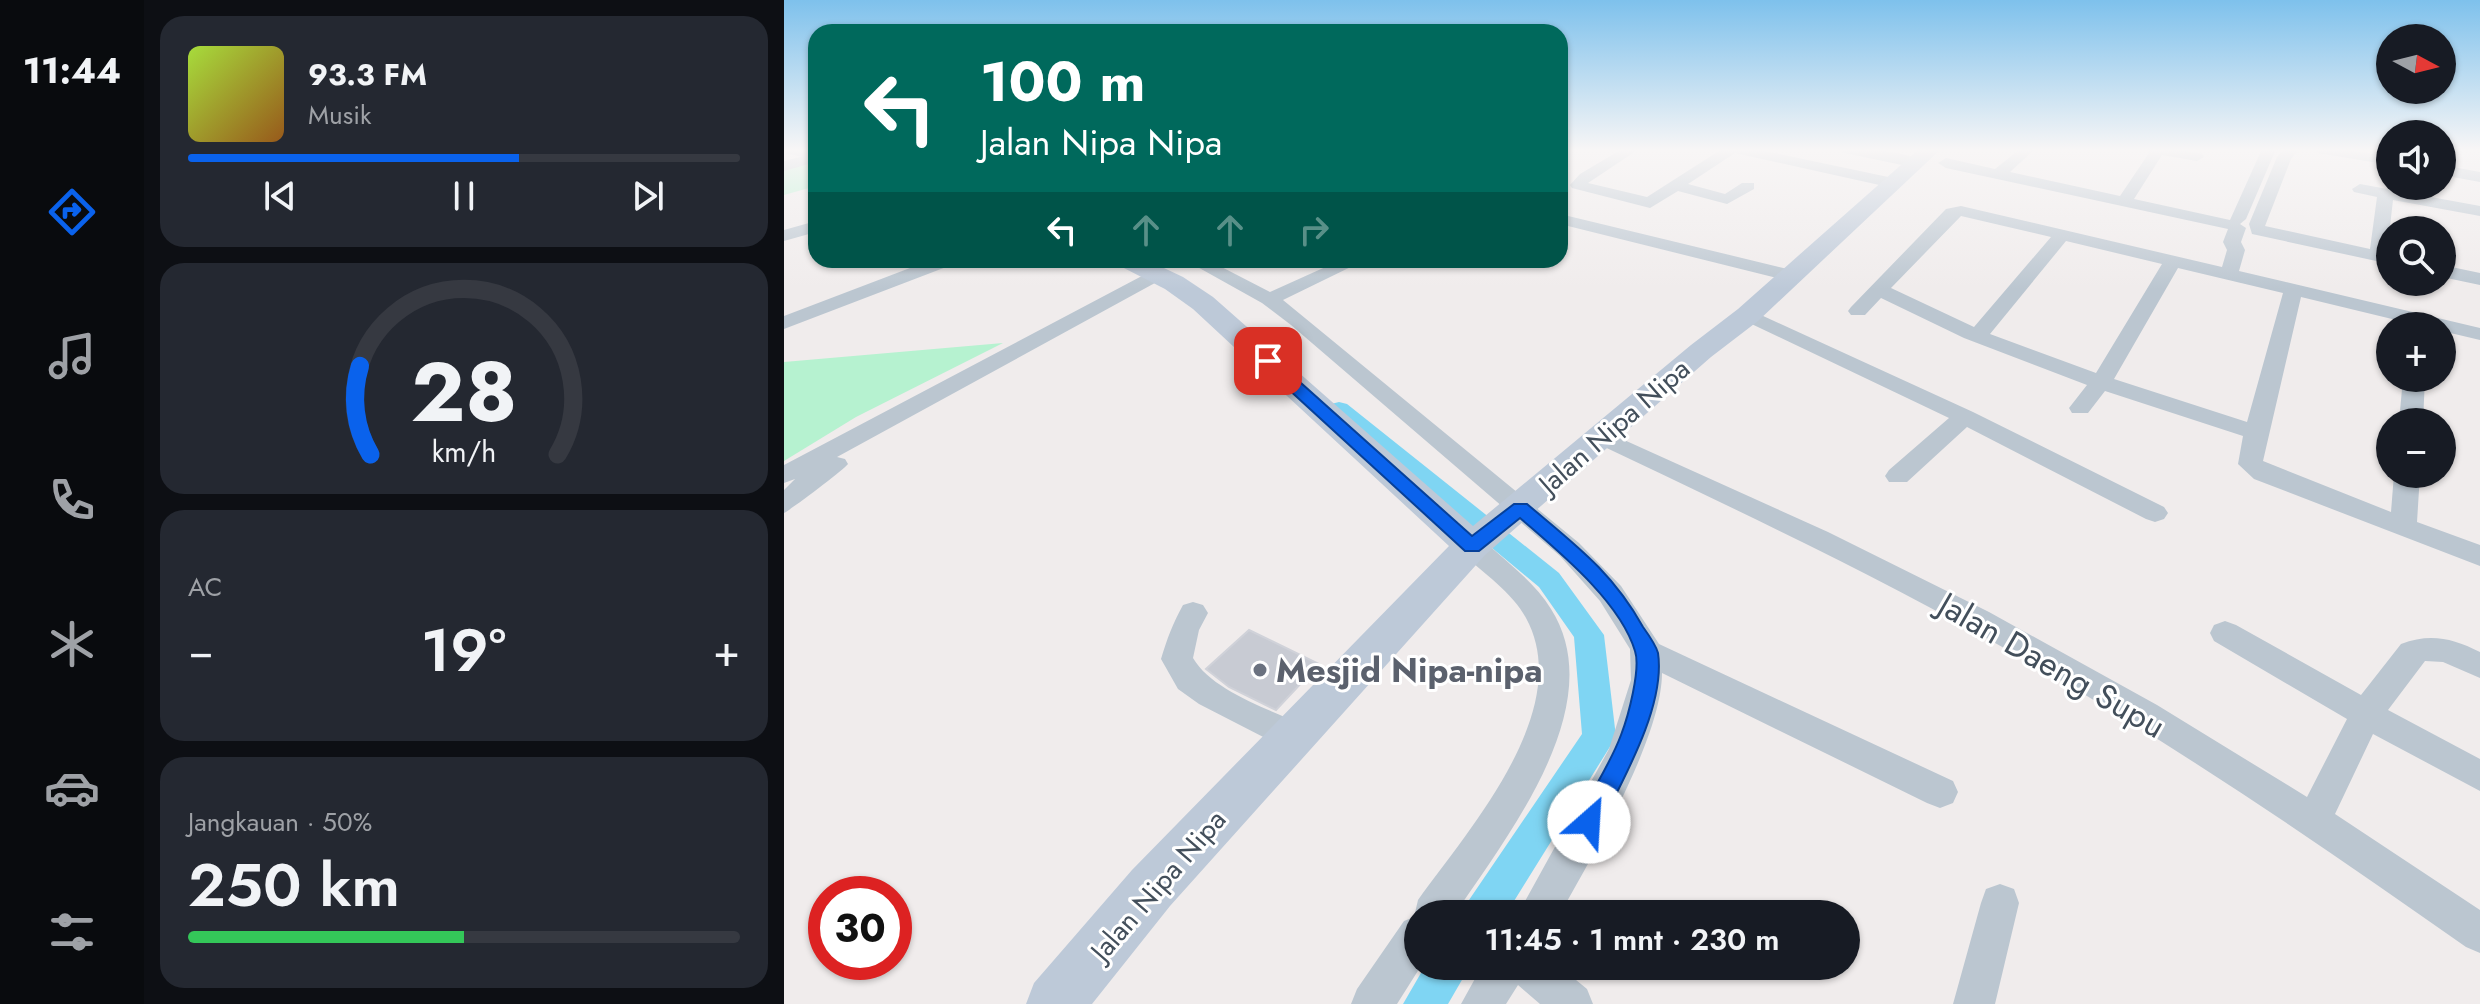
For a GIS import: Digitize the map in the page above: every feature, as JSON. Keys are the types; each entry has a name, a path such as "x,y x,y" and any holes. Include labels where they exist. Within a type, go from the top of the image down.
{"street":[{"path":"1619,196 1646,203 1659,196"},
{"name":"Jalan Nipa Nipa","path":"1055,1004 1151,888 1293,736 1497,527 1701,351 1748,315 1879,196"},
{"path":"2106,196 2376,255"},
{"path":"2125,200 2127,196"},
{"path":"2230,272 2236,250 2245,245 2245,225 2254,196"},
{"path":"2245,225 2262,196"},
{"path":"2415,200 2480,211"},
{"path":"1858,311 1952,213 1965,211 2230,272 2381,312"},
{"path":"1568,221 1793,276"},
{"path":"784,236 808,228"},
{"path":"1978,336 1998,308 2063,234"},
{"path":"2080,408 2114,365 2174,259"},
{"path":"784,323 927,268"},
{"path":"1144,268 1203,303 1497,527 1595,572 1626,614 1647,652 1645,684 1633,736 1546,900"},
{"path":"1209,268 1269,299 1497,527 1553,648 1553,700 1539,745 1515,789 1441,900"},
{"path":"1269,299 1338,268"},
{"path":"784,475 1157,274"},
{"path":"2456,274 2480,279"},
{"path":"2294,288 2250,464 2263,473 2480,556"},
{"path":"1881,290 1978,336 2100,383 2256,432"},
{"path":"1748,315 1965,417 2155,513"},
{"path":"2456,329 2480,334"},
{"path":"784,519 787,509 784,505 813,477 1039,352 1044,336"},
{"path":"1898,476 1965,417"},
{"name":"Jalan Daeng Supu","path":"1602,437 1749,504 2029,647 2314,819 2480,933"},
{"path":"2403,526 2406,488"},
{"path":"1193,613 1184,630 1177,659 1189,680 1210,695 1293,736"},
{"path":"2225,633 2480,776"},
{"path":"2314,819 2366,714 2412,653 2421,648 2436,647 2480,666"},
{"path":"1647,652 1940,792"},
{"path":"1974,1004 2000,903"},
{"path":"1372,1004 1404,956"},
{"path":"1482,1004 1497,980"},
{"path":"1544,980 1572,1004"}],"green space":[{"path":"1003,343 856,417 784,461 784,362"}],"building":[{"name":"Mesjid Nipa-nipa","path":"1249,630 1319,664 1276,710 1229,687 1206,669"}],"waterway":[{"path":"1339,409 1549,580 1589,635 1599,737 1492,900"},
{"path":"1424,1004 1440,980"}],"place":[{"name":"Mesjid Nipa-nipa","path":"1260,670"}],"route":[{"path":"1268,361 1472,546 1520,508 1595,572 1626,614 1647,652 1645,684 1633,736 1589,822"}]}
